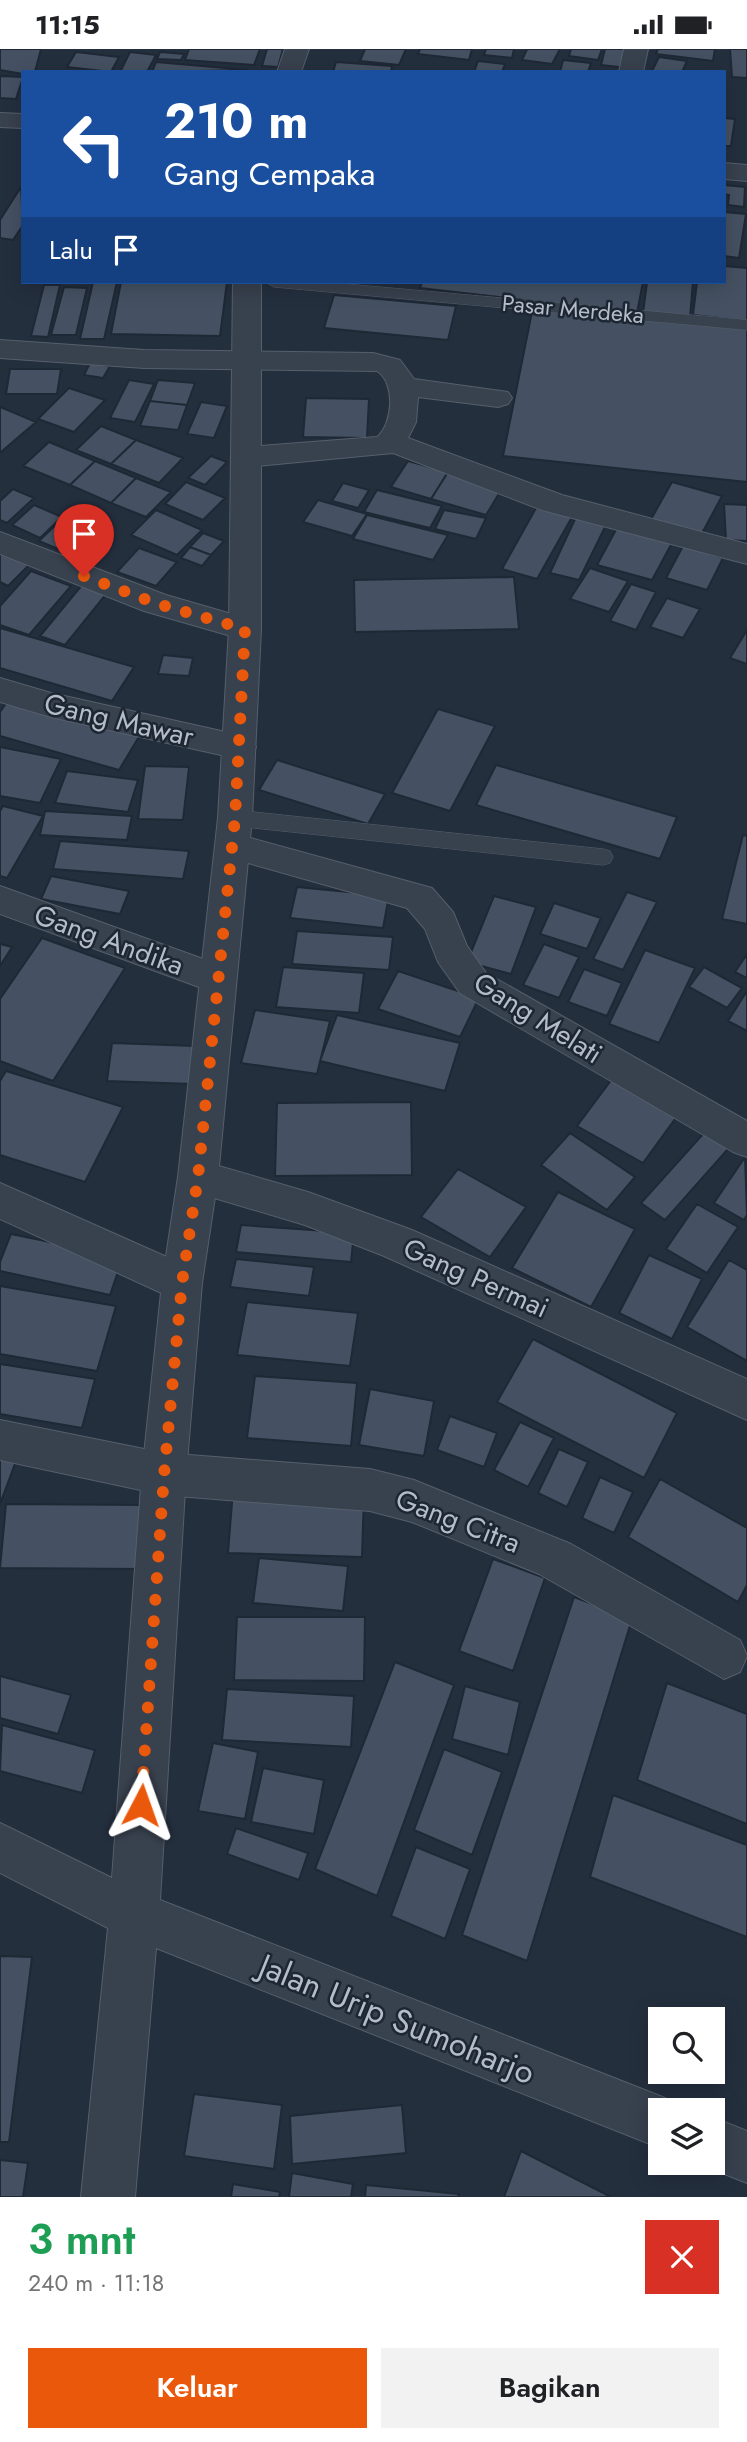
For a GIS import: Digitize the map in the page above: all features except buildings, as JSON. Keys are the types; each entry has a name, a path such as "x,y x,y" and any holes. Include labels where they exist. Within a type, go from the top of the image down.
{"street":[{"path":"290,70 297,49"},
{"path":"631,70 636,49"},
{"path":"0,120 21,121"},
{"path":"726,171 747,173"},
{"path":"108,2197 134,1915 164,1475 182,1283 198,1177 234,832 245,629 244,361 247,284"},
{"path":"0,349 144,359 373,362 393,368 402,386 402,426 391,442 384,446 246,457"},
{"path":"402,386 498,398"},
{"path":"391,442 563,507 747,554"},
{"path":"0,542 155,603 245,629"},
{"name":"Gang Mawar","path":"0,690 51,705 239,747"},
{"name":"Gang Melati","path":"234,832 419,898 440,922 452,953 473,983 740,1125"},
{"name":"Gang Andika","path":"0,900 218,979"},
{"name":"Gang Permai","path":"198,1177 308,1209 398,1243 747,1400"},
{"path":"0,1201 182,1283"},
{"name":"Gang Citra","path":"0,1440 164,1475 370,1490 414,1501 555,1559 724,1656"},
{"name":"Jalan Urip Sumoharjo","path":"0,1847 134,1915 648,2117"},
{"path":"725,2148 747,2157"}],"lane":[{"name":"Pasar Merdeka","path":"296,284 747,325"},
{"path":"234,832 603,857"}],"route":[{"path":"84,576 155,603 245,629 235,818 198,1177 182,1283 164,1475 141,1805"}]}
